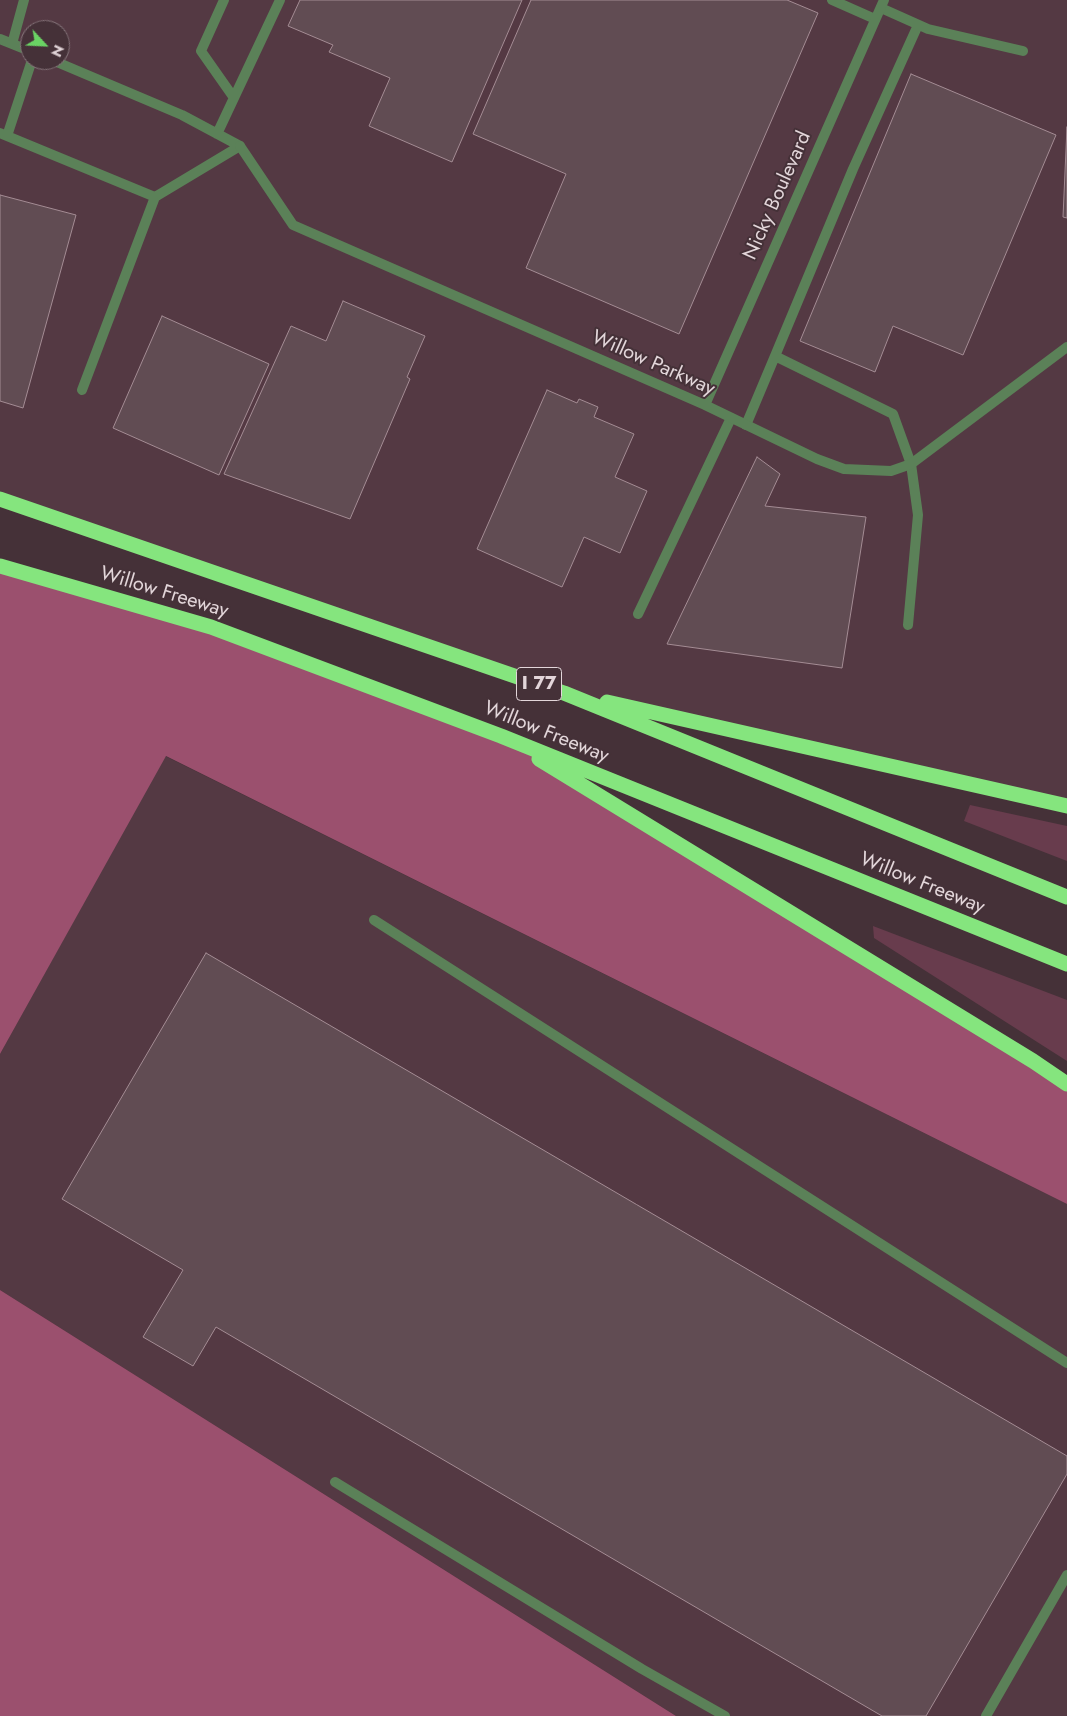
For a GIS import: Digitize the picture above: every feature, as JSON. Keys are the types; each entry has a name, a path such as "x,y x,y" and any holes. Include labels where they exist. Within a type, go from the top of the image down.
{"highway":[{"name":"Willow Freeway","path":"0,499 564,693 1067,896"},
{"name":"Willow Freeway","path":"0,566 212,627 501,736 1067,964"},
{"path":"564,693 1067,806"},
{"path":"501,736 1033,1061 1067,1084"}],"street":[{"path":"12,44 24,0"},
{"path":"224,0 201,51 234,98"},
{"path":"217,134 280,0"},
{"path":"832,0 875,19"},
{"path":"882,4 928,30 1023,51"},
{"name":"Nicky Boulevard","path":"704,405 882,4"},
{"path":"746,425 846,187 918,25"},
{"path":"0,39 20,47"},
{"path":"70,68 182,115 240,146"},
{"path":"28,70 3,134 155,197"},
{"path":"82,390 155,197 240,146"},
{"name":"Willow Parkway","path":"240,146 293,225 704,405 817,459 844,469 891,471 911,464 1067,347"},
{"path":"775,356 893,414 911,464 918,515 908,625"},
{"path":"638,614 732,418"},
{"path":"374,920 1067,1362"},
{"path":"335,1482 642,1669 725,1716"},
{"path":"986,1716 1067,1575"}],"shaded area":[{"path":"0,0 1067,0 1067,806 564,693 0,499"},
{"path":"0,566 211,627 501,736 1067,1084 1067,1204 166,756 0,1054"},
{"path":"165,756 1067,1204 1067,1716 676,1716 0,1290 0,1054"},
{"path":"970,805 1067,826 1067,861 964,821"},
{"path":"873,926 1067,1000 1067,1061 874,938"},
{"path":"0,1290 676,1716 0,1716"}],"building":[{"path":"300,0 522,0 452,162 369,126 390,78 329,52 333,45 288,26"},
{"path":"531,0 787,0 818,13 679,334 526,268 566,174 473,134"},
{"path":"911,74 1056,135 963,355 893,326 875,372 800,341"},
{"path":"1067,127 1067,218 1063,217"},
{"path":"0,195 76,215 23,408 0,401"},
{"path":"343,301 425,336 407,377 410,379 350,519 224,474 291,326 326,341"},
{"path":"162,316 269,364 219,475 113,428"},
{"path":"547,390 577,403 579,399 598,407 594,417 634,434 615,477 647,491 620,553 584,537 562,587 477,549"},
{"path":"757,457 780,474 765,506 866,517 842,668 667,644"},
{"path":"206,953 1067,1456 1067,1474 926,1716 882,1716 216,1327 193,1366 143,1337 183,1270 62,1199"}]}
